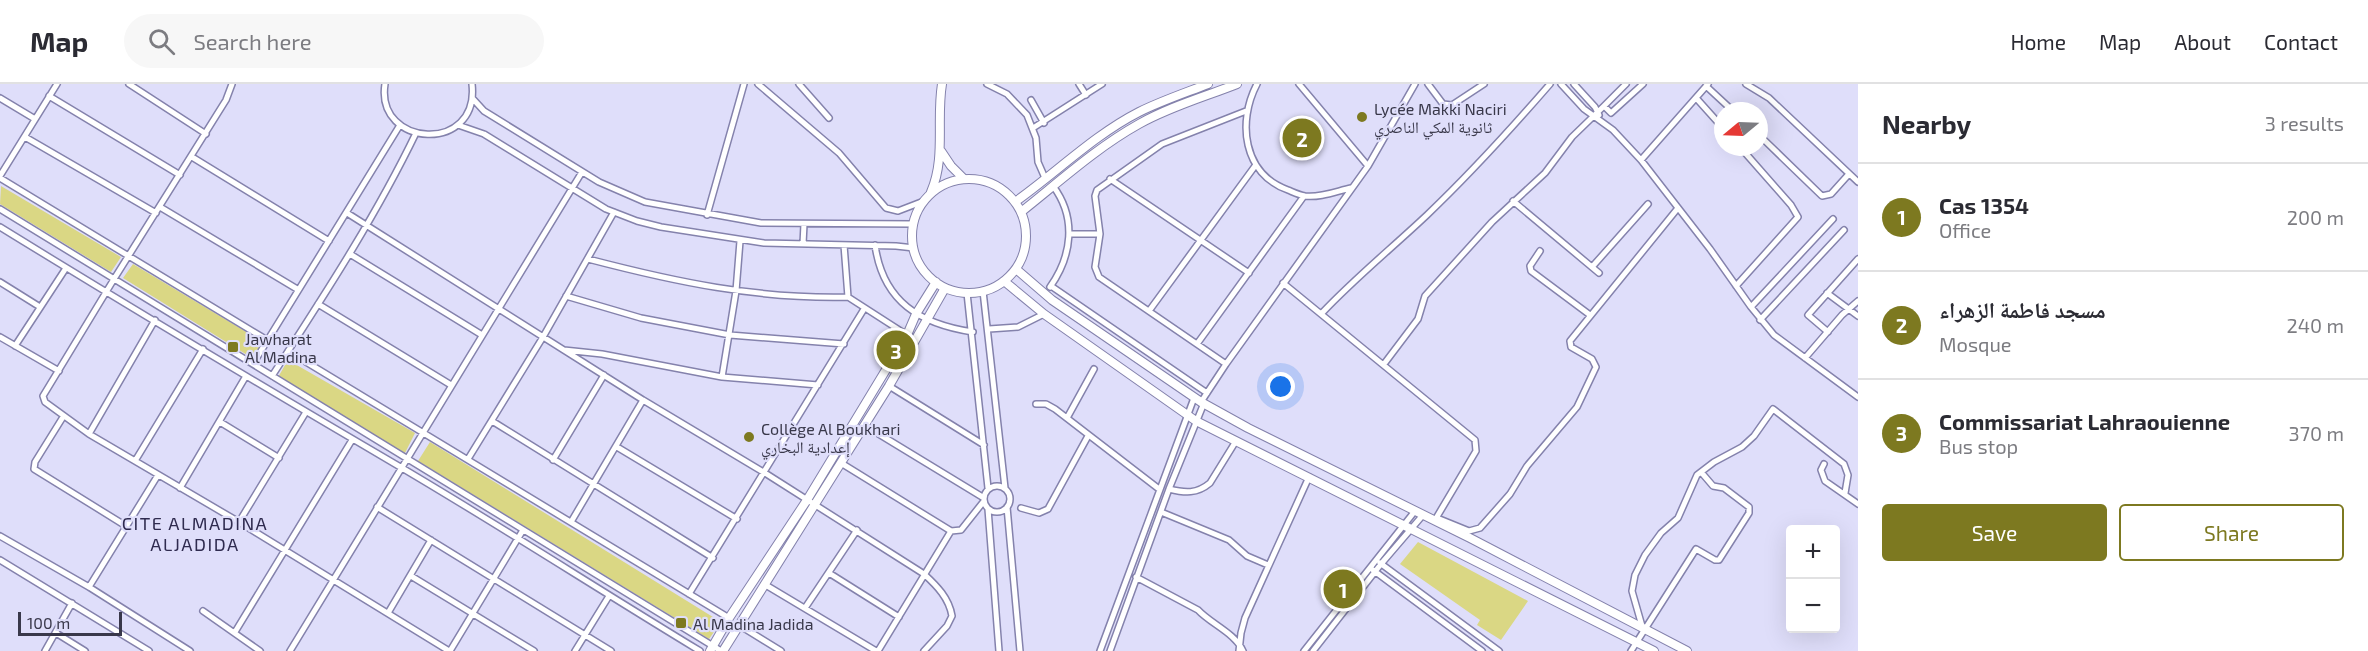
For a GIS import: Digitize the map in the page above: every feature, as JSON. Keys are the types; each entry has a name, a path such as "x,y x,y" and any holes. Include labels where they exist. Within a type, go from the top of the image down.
{"street":[{"path":"57,84 0,177 267,340"},
{"path":"129,84 206,134"},
{"path":"385,84 386,103 400,125 416,133 438,134 458,125 465,117 473,99 472,84"},
{"path":"707,214 744,84"},
{"path":"758,84 839,153 886,208 898,211 924,201"},
{"path":"799,84 829,118"},
{"path":"931,194 938,172 941,151 938,124 942,84"},
{"path":"987,84 1007,94 1018,104 1033,128 1038,162 1045,178"},
{"path":"1079,84 1086,95"},
{"path":"1033,128 1102,84"},
{"path":"1015,202 1138,112 1208,84"},
{"path":"1021,212 1096,152 1141,122 1237,84"},
{"path":"1257,84 1246,111 1246,134 1255,166 1268,180 1304,196 1351,188"},
{"path":"1299,84 1368,166"},
{"path":"1100,651 1187,415 1207,393 1368,166 1415,84"},
{"path":"1428,84 1447,106 1484,84"},
{"path":"1322,313 1343,290 1427,215 1550,84"},
{"path":"1561,84 1584,109 1596,114"},
{"path":"1574,84 1600,119 1641,160 1760,320 1774,335 1858,397"},
{"path":"1383,364 1418,319 1425,296 1513,201 1545,173 1572,137 1626,84"},
{"path":"1604,106 1609,113 1613,113 1642,84"},
{"path":"1746,84 1769,98 1858,182"},
{"path":"1641,160 1707,85 1724,102"},
{"path":"228,86 226,100 206,134 114,279 44,396 46,405 89,434 284,549 332,581 450,651 523,530"},
{"path":"49,96 180,175"},
{"path":"0,98 35,119"},
{"path":"473,99 484,111 582,172 614,190 645,202 761,223 914,224"},
{"path":"1697,99 1714,118"},
{"path":"1031,100 1044,123"},
{"path":"1226,364 1097,274 1095,267 1100,234 1095,192 1161,144 1246,111"},
{"path":"253,364 297,289 347,213 400,125"},
{"path":"458,125 484,134 571,189 614,213 661,227 740,241 914,248"},
{"path":"272,376 350,254 397,172 416,133"},
{"path":"25,137 297,289"},
{"path":"1768,144 1822,196 1831,194 1849,174"},
{"path":"941,151 964,179"},
{"path":"1736,286 1795,221 1798,214 1748,156"},
{"path":"192,157 329,241"},
{"path":"1149,311 1255,166"},
{"path":"290,651 582,172"},
{"path":"964,179 991,183 1008,194 1015,202 1021,212 1026,235 1022,258 1016,269 1004,281 983,291 967,293 945,288 936,282 920,264 914,248 914,224 924,201 931,194 946,183 964,179"},
{"path":"1110,179 1249,273"},
{"path":"1045,294 1062,267 1069,234 1065,205 1053,186"},
{"path":"1197,344 1304,196"},
{"path":"1513,201 1599,273"},
{"path":"1592,267 1648,204"},
{"path":"1016,269 1045,294 1200,401 1248,428 1419,513 1469,531 1479,528 1510,494 1527,466 1577,407 1596,367 1593,359 1571,347 1570,341 1678,208"},
{"path":"0,209 407,458 711,648 722,651 889,386 945,288"},
{"path":"347,213 924,574 941,591 949,604 952,616 947,626 924,651"},
{"path":"468,459 543,337 614,213"},
{"path":"1751,307 1833,219"},
{"path":"803,244 804,224"},
{"path":"0,227 700,651"},
{"path":"1760,320 1844,230"},
{"path":"1069,234 1100,234"},
{"path":"722,377 736,291 740,241"},
{"path":"844,245 848,297"},
{"path":"875,245 878,263 884,278 898,298 916,314 947,328 973,332"},
{"path":"1540,251 1530,266 1531,271 1590,315"},
{"path":"350,254 482,334"},
{"path":"1800,257 1811,267"},
{"path":"588,259 685,283 736,291 797,297 848,297 907,335"},
{"path":"1828,332 1808,315 1858,259"},
{"path":"15,346 66,268"},
{"path":"1004,281 1044,314 1196,421 1408,526 1641,651"},
{"path":"0,282 40,307"},
{"path":"711,648 807,500 907,335 916,314 936,282"},
{"path":"1283,283 1475,440 1476,451 1436,519"},
{"path":"1051,286 1207,393"},
{"path":"983,291 1005,488 1010,497 1007,507 1020,651"},
{"path":"841,463 951,531 962,530 984,499 988,488 967,293"},
{"path":"1827,293 1858,316"},
{"path":"567,296 641,318 730,335 844,344"},
{"path":"1805,358 1858,301"},
{"path":"318,304 451,385"},
{"path":"689,594 864,309"},
{"path":"989,329 1018,327 1044,314"},
{"path":"89,434 155,320"},
{"path":"0,337 59,371"},
{"path":"135,461 203,349"},
{"path":"564,350 602,354 722,377 818,385"},
{"path":"288,351 729,618"},
{"path":"1067,418 1094,369"},
{"path":"553,460 604,375"},
{"path":"180,488 246,376"},
{"path":"889,386 984,444"},
{"path":"571,522 643,400"},
{"path":"1110,651 1196,421 1200,401"},
{"path":"1036,404 1051,406 1159,489"},
{"path":"1644,628 1632,591 1635,575 1661,533 1678,518 1691,484 1701,472 1742,447 1754,436 1773,409 1844,464 1848,475 1845,493"},
{"path":"239,522 306,412"},
{"path":"63,417 35,462 34,468 126,526"},
{"path":"492,421 713,558"},
{"path":"220,422 279,458"},
{"path":"864,425 984,499 988,508 999,651"},
{"path":"1021,508 1040,513 1048,508 1088,436"},
{"path":"235,632 352,440"},
{"path":"1169,489 1191,492 1206,487 1236,441"},
{"path":"617,447 737,519"},
{"path":"1824,464 1821,470 1825,480 1858,504"},
{"path":"1634,647 1695,550 1698,549 1715,560 1720,559 1750,510 1724,488 1713,486 1701,472"},
{"path":"89,587 158,475"},
{"path":"1241,651 1239,643 1245,618 1309,477"},
{"path":"988,488 1000,485 1005,488"},
{"path":"377,507 611,651"},
{"path":"988,508 998,512 1007,507"},
{"path":"1161,512 1230,540 1247,556 1268,565"},
{"path":"1304,651 1369,567 1419,513"},
{"path":"1436,519 1687,651"},
{"path":"1313,651 1408,526"},
{"path":"805,608 857,530"},
{"path":"764,584 877,651 951,531"},
{"path":"0,536 89,587 190,651"},
{"path":"388,613 431,540"},
{"path":"0,560 149,651"},
{"path":"1375,560 1499,651"},
{"path":"1369,567 1482,651"},
{"path":"829,573 899,617"},
{"path":"1129,573 1198,610 1205,617 1220,625 1228,636 1239,643"},
{"path":"411,576 534,651"},
{"path":"575,651 609,596"},
{"path":"45,651 72,603"},
{"path":"203,611 260,651"},
{"path":"739,625 781,651"},
{"path":"56,633 84,651"},
{"path":"1634,647 1654,651"}],"shaded area":[{"path":"1,186 121,257 111,272 0,204"},
{"path":"133,264 263,342 252,358 123,278"},
{"path":"288,360 415,433 405,453 277,379"},
{"path":"430,442 721,622 709,639 418,461"},
{"path":"1418,542 1528,601 1501,640 1477,625 1480,620 1400,564"}],"place":[{"name":"Lycée Makki Naciri ثانوية المكي الناصري","path":"1362,117"},
{"name":"مسجد فاطمة الزهراء","path":"1302,138"},
{"name":"Jawharat Al Madina","path":"233,347"},
{"name":"Commissariat Lahraouienne","path":"896,350"},
{"name":"Collège Al Boukhari إعدادية البخاري","path":"749,437"},
{"name":"Cas 1354","path":"1343,589"},
{"name":"Al Madina Jadida","path":"681,623"}],"district":[{"name":"CITE ALMADINA ALJADIDA","path":"195,533"}]}
